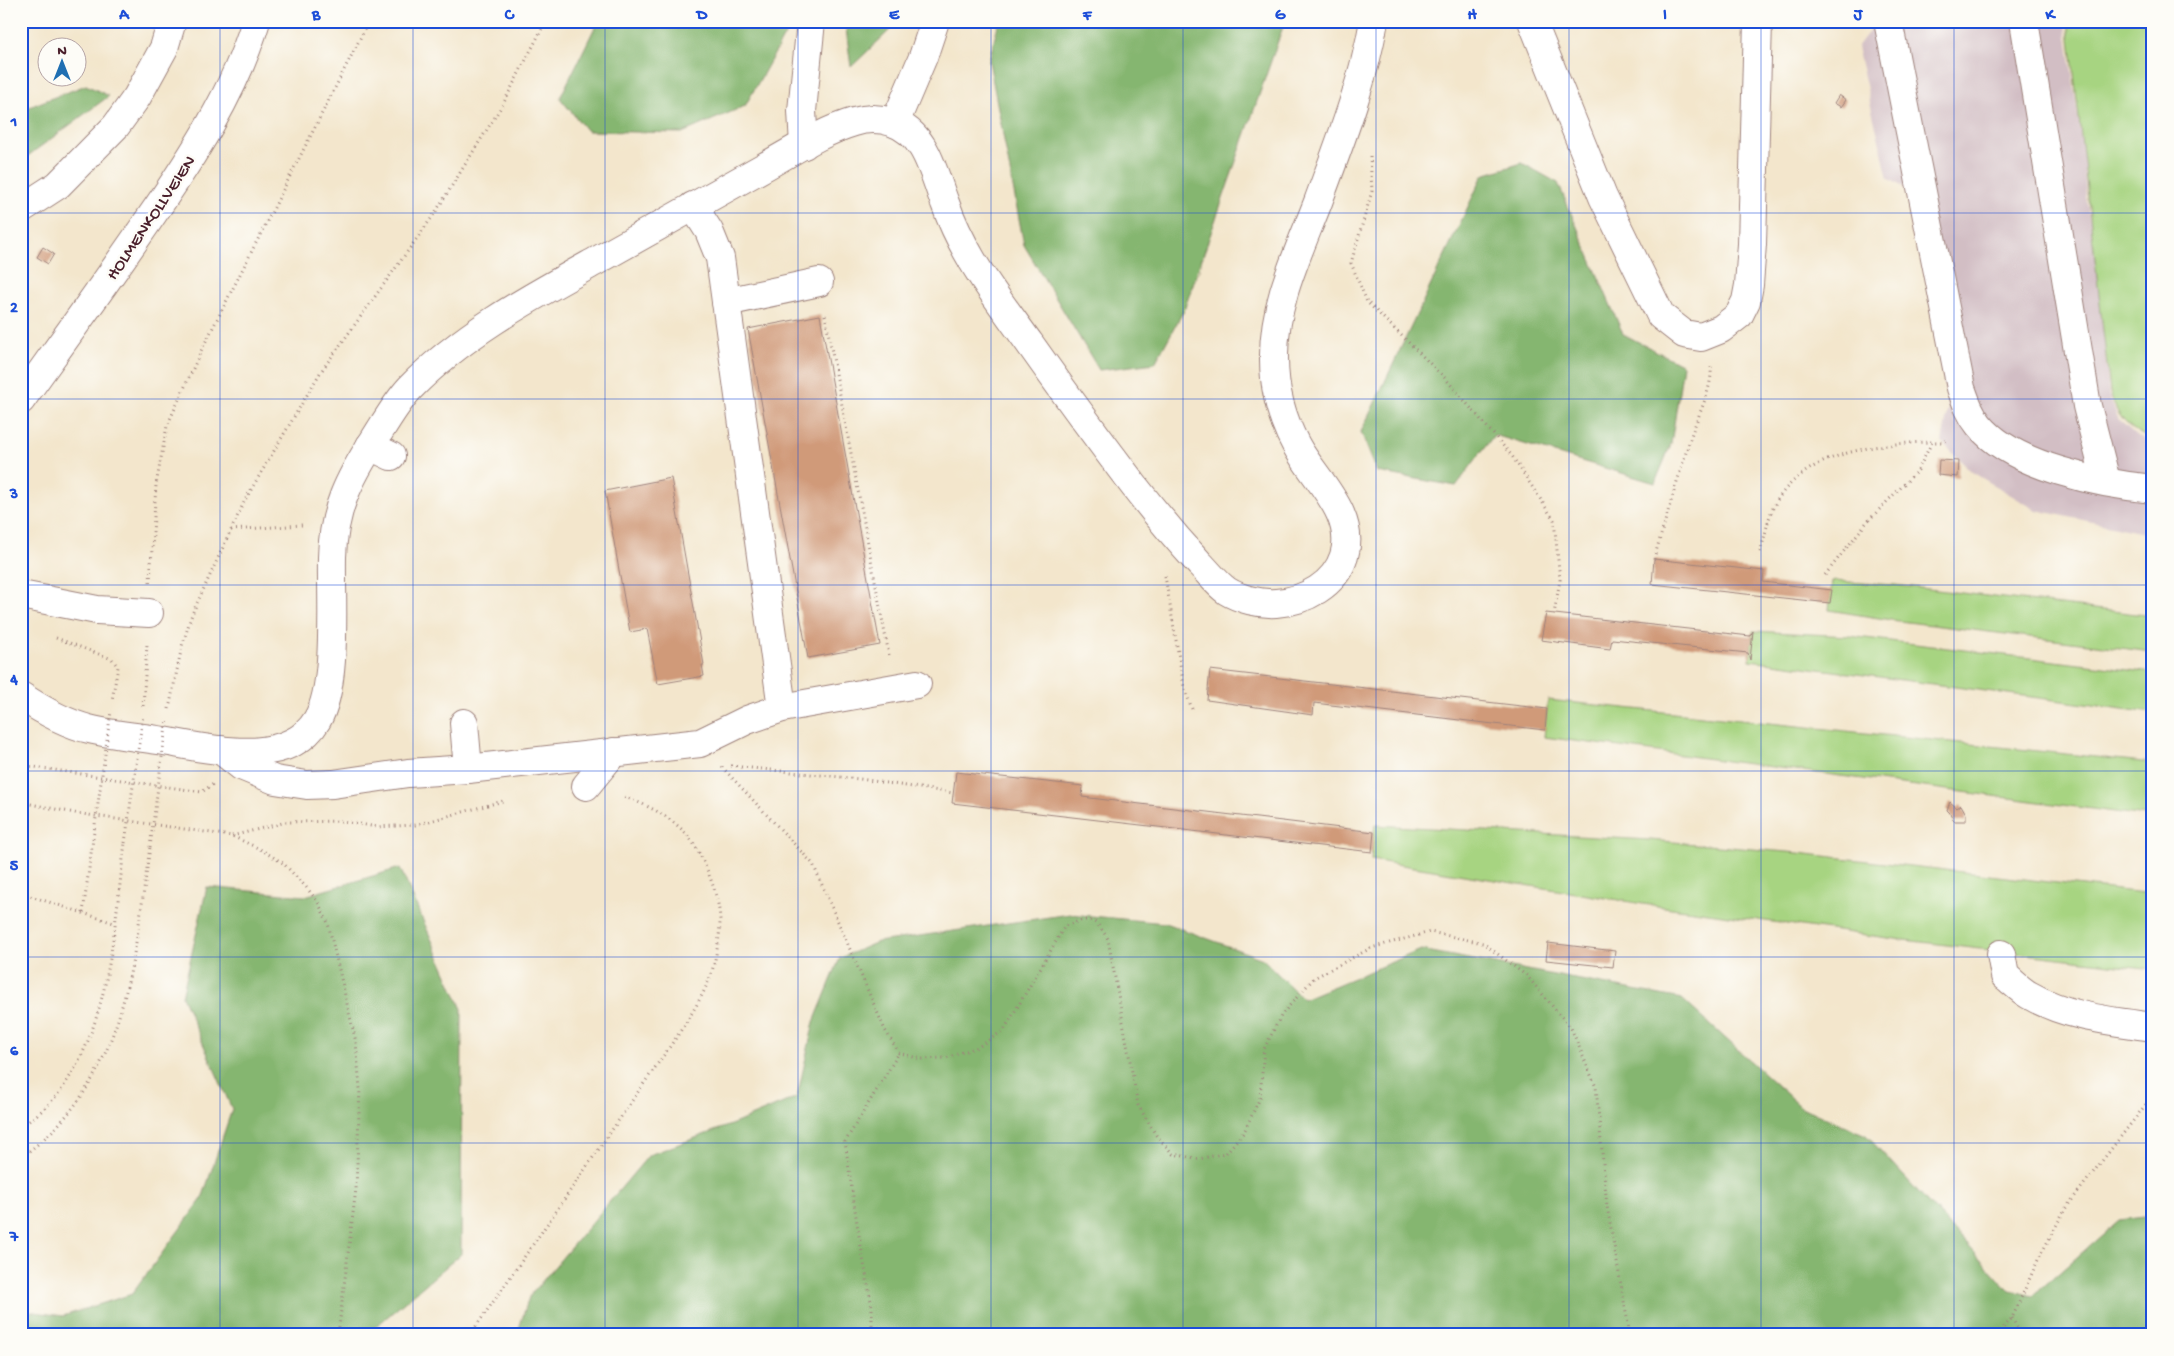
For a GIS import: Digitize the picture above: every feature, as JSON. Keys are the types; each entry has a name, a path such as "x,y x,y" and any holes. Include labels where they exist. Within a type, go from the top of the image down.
{"main road":[{"path":"21,209 58,185 116,126 137,97 164,48 172,21"},
{"name":"HOLMENKOLLVEIEN","path":"21,400 181,173 224,99 251,38 256,21"},
{"path":"804,145 802,110 811,21"},
{"path":"895,123 922,57 934,21"},
{"path":"231,758 293,744 319,718 331,670 332,570 335,524 340,504 349,481 381,451 406,392 455,349 520,305 804,145 853,122 882,119 895,123 910,132 922,146 933,170 946,209 968,254 986,282 1099,440 1162,522 1226,590 1234,595 1258,602 1277,603 1314,593 1333,577 1344,560 1348,535 1346,526 1335,504 1298,448 1288,428 1281,406 1274,362 1275,327 1280,301 1340,143 1364,71 1374,21"},
{"path":"1532,21 1603,197 1661,316 1684,334 1692,337 1708,336 1726,325 1739,315 1746,301 1752,244 1758,21"},
{"path":"1888,21 1961,388 1968,410 1980,427 2011,450 2051,468 2080,477 2153,489"},
{"path":"2024,21 2087,406 2106,482"},
{"path":"693,206 709,231 720,258 782,708"},
{"path":"726,302 819,282"},
{"path":"21,595 96,610 149,613"},
{"path":"21,696 45,712 87,729 231,758 275,780 307,784 333,784 408,773 468,769 700,743 747,720 782,708 917,684"},
{"path":"464,723 468,769"},
{"path":"586,786 614,752"},
{"path":"2001,954 2005,976 2028,995 2049,1005 2090,1018 2153,1027"}],"path":[{"path":"21,1127 35,1118 60,1092 83,1053 98,1014 114,923 142,716 156,484 167,426 201,351 370,21"},
{"path":"21,1157 64,1121 100,1069 125,1002 138,934 167,719 182,646 192,614 230,530 245,500 320,373 433,216 502,104 546,21"},
{"path":"1340,143 1372,157 1372,191 1351,263 1367,302 1445,378 1506,449 1554,520 1560,580 1554,614"},
{"path":"819,282 890,654 880,656"},
{"path":"1654,559 1712,373 1708,336"},
{"path":"1760,552 1773,508 1787,487 1814,466 1843,455 1870,448 1907,442 1942,442 1980,427"},
{"path":"1825,575 1867,522 1918,470 1932,442"},
{"path":"230,530 335,524"},
{"path":"1165,574 1184,687 1192,709"},
{"path":"52,636 112,659 118,667 82,913"},
{"path":"21,766 202,792 231,758"},
{"path":"953,793 860,779 720,765 813,864 884,1030 899,1053 921,1059 946,1058 978,1047 1004,1030 1065,926 1080,920 1090,920 1100,925 1108,939 1138,1105 1156,1135 1172,1154 1199,1159 1226,1153 1244,1132 1260,1098 1264,1049 1282,1014 1314,978 1371,948 1430,932 1483,943 1527,976 1571,1028 1596,1087 1607,1206 1630,1335"},
{"path":"470,1335 591,1162 693,1009 709,979 717,943 720,920 716,898 706,868 688,836 667,818 634,800 586,786"},
{"path":"232,836 286,822 343,821 377,827 415,826 512,798"},
{"path":"21,802 75,813 232,836 260,849 283,863 318,902 328,923 356,1042 360,1090 356,1189 338,1335"},
{"path":"21,892 114,923"},
{"path":"872,1335 872,1307 845,1142 899,1053"},
{"path":"1997,1335 2012,1318 2038,1260 2065,1209 2145,1102 2153,1095"},
{"path":"2012,1318 2021,1335"}],"shaded area":[{"path":"1873,21 2065,21 2083,154 2086,197 2096,254 2109,396 2119,420 2138,437 2153,443 2153,535 2036,510 1972,472 1942,442 1948,409 1913,193 1888,178 1857,47 1873,26"}],"green space":[{"path":"598,21 785,21 785,35 745,106 682,133 587,131 560,98"},
{"path":"845,21 895,21 891,29 851,67"},
{"path":"999,21 1285,21 1184,310 1155,363 1099,370 1024,245 989,61"},
{"path":"2068,21 2153,21 2153,440 2137,432 2125,422 2116,409 2110,392"},
{"path":"88,86 109,96 21,161 21,110 78,88 88,88"},
{"path":"1522,163 1558,183 1623,334 1683,365 1671,444 1655,483 1494,435 1456,486 1377,472 1361,432 1483,175"},
{"path":"1832,581 1895,585 2153,616 2153,652 1891,620 1829,610"},
{"path":"1753,631 1849,636 2153,673 2153,713 1750,660"},
{"path":"1548,700 2153,763 2153,817 1544,737"},
{"path":"1375,825 1650,840 1798,853 2153,894 2153,969 1895,939 1643,904 1371,860"},
{"path":"400,868 462,1009 461,1254 366,1335 21,1335 21,1310 63,1316 132,1294 202,1199 232,1109 182,996 207,887 305,896"},
{"path":"1070,914 1165,923 1263,959 1303,999 1421,950 1682,999 1801,1107 1866,1135 2010,1291 2034,1295 2119,1220 2153,1216 2153,1335 517,1335 529,1297 649,1155 736,1123 797,1097 814,1022 840,958 878,942"}],"building":[{"path":"1839,95 1846,100 1841,107 1834,103"},
{"path":"43,247 54,254 48,264 37,257"},
{"path":"820,315 880,645 808,658 748,329"},
{"path":"1939,460 1959,461 1958,477 1938,475"},
{"path":"671,478 704,665 702,665 704,676 658,684 647,629 630,632 605,491"},
{"path":"1654,559 1764,571 1763,582 1832,590 1830,603 1652,584"},
{"path":"1546,613 1750,636 1753,631 1750,660 1748,653 1612,639 1610,649 1541,640"},
{"path":"1210,670 1547,709 1545,730 1314,703 1313,715 1207,700"},
{"path":"956,772 1083,786 1082,797 1374,832 1372,852 952,803"},
{"path":"1950,802 1957,808 1961,805 1966,814 1966,821 1954,821 1947,810"},
{"path":"1548,943 1615,951 1613,967 1546,960"}]}
